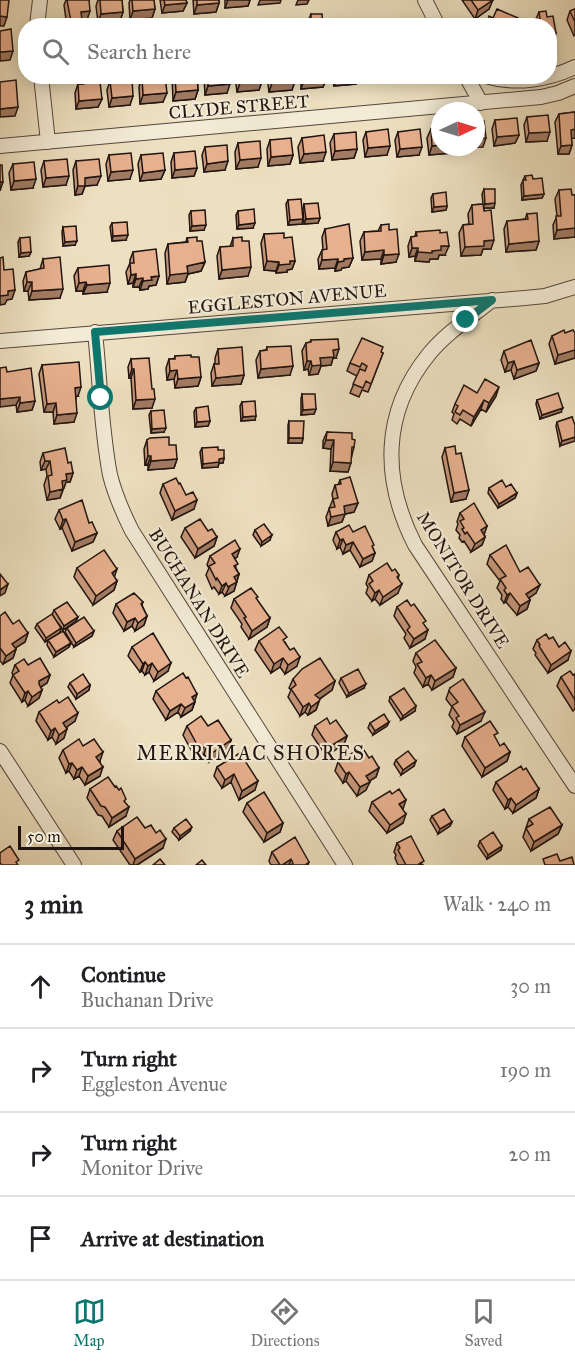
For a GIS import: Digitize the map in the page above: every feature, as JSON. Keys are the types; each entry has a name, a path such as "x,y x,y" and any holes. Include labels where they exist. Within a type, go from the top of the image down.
{"street":[{"path":"38,18 40,0"},
{"path":"425,0 434,18"},
{"path":"557,75 575,67"},
{"path":"42,84 48,142"},
{"path":"470,84 480,102"},
{"name":"CLYDE STREET","path":"485,103 550,96 575,86"},
{"name":"CLYDE STREET","path":"0,146 431,108"},
{"name":"EGGLESTON AVENUE","path":"0,341 545,296 575,287"},
{"name":"MONITOR DRIVE","path":"492,300 446,336 429,353 403,396 394,424 391,451 396,500 415,545 575,786"},
{"name":"BUCHANAN DRIVE","path":"95,332 105,441 111,476 120,506 132,531 345,865"},
{"path":"0,751 74,865"}],"building":[{"path":"0,0 9,0 7,17 0,16"},
{"path":"67,0 89,0 90,11 81,12 82,18 70,18"},
{"path":"100,0 122,0 123,12 101,14"},
{"path":"132,0 154,0 155,9 133,11"},
{"path":"164,0 186,0 187,3 165,5"},
{"path":"197,0 219,0 219,3 197,5"},
{"path":"471,0 493,0 478,10"},
{"path":"497,9 518,18 493,18"},
{"path":"575,9 575,22 570,11"},
{"path":"546,11 547,17 553,16 553,18 540,18 539,12"},
{"path":"311,14 322,14 322,18 311,18"},
{"path":"11,29 13,51 0,52 0,31"},
{"path":"16,80 18,107 0,109 0,82"},
{"path":"78,84 100,84 102,99 79,101"},
{"path":"110,84 132,84 133,96 112,98"},
{"path":"142,84 166,84 167,93 143,95"},
{"path":"176,84 198,84 198,90 176,92"},
{"path":"575,112 575,129 571,130 572,145 561,146 559,114"},
{"path":"548,115 550,132 529,133 527,117"},
{"path":"517,118 519,135 497,137 495,120"},
{"path":"388,129 390,146 368,148 366,132"},
{"path":"420,129 422,147 400,149 398,132"},
{"path":"356,132 357,149 335,151 334,134"},
{"path":"324,135 326,152 304,154 302,138"},
{"path":"291,138 293,155 271,157 270,140"},
{"path":"260,141 261,158 240,160 238,143"},
{"path":"227,145 228,161 207,164 205,147"},
{"path":"195,151 197,168 175,170 174,153"},
{"path":"131,153 133,170 111,172 109,155"},
{"path":"163,153 165,170 143,173 141,155"},
{"path":"67,159 69,176 46,178 44,161"},
{"path":"99,159 101,176 85,178 85,186 78,186 76,161"},
{"path":"34,162 36,179 14,181 13,164"},
{"path":"0,165 2,165 3,182 0,182"},
{"path":"532,175 533,179 542,178 544,194 524,196 523,180 526,180 525,176"},
{"path":"484,189 495,189 495,203 485,204"},
{"path":"571,189 572,195 575,195 575,228 557,230 556,216 561,216 559,190"},
{"path":"446,192 447,206 434,207 433,194"},
{"path":"301,199 303,219 290,220 288,200"},
{"path":"318,203 320,218 306,219 304,204"},
{"path":"483,204 484,211 491,210 494,240 484,241 484,246 465,247 463,225 473,224 472,205"},
{"path":"254,209 255,223 239,225 238,211"},
{"path":"205,210 206,225 192,226 191,211"},
{"path":"537,213 539,241 509,244 507,221 528,219 527,214"},
{"path":"127,222 128,235 113,236 112,223"},
{"path":"349,224 353,258 338,262 338,259 322,260 322,250 327,249 325,229"},
{"path":"389,224 389,230 397,229 399,254 384,255 384,250 365,252 364,232 381,231 381,225"},
{"path":"76,226 77,241 65,242 63,227"},
{"path":"440,230 440,233 447,232 449,246 441,246 441,250 432,251 432,253 418,252 418,248 412,248 411,237 417,236 416,232"},
{"path":"284,233 284,238 292,237 295,261 279,265 279,262 267,261 264,234"},
{"path":"30,237 31,252 21,253 20,238"},
{"path":"197,237 197,241 202,241 205,262 187,266 188,273 170,275 168,244 188,242 187,238"},
{"path":"242,237 242,241 249,241 251,267 222,270 220,247 233,246 233,238"},
{"path":"156,249 159,276 143,281 143,278 136,279 136,274 131,275 130,263 134,263 133,252"},
{"path":"3,257 4,270 13,269 15,290 8,291 8,295 0,296 0,258"},
{"path":"60,257 63,289 32,291 32,282 27,282 26,272 44,268 43,259"},
{"path":"109,265 110,283 87,285 86,282 79,283 78,268"},
{"path":"564,330 565,333 573,330 575,333 575,350 558,355 552,336"},
{"path":"362,338 383,347 381,352 383,353 371,384 366,381 363,388 353,384 360,369 365,371 367,366 362,363 360,367 350,363"},
{"path":"338,339 339,349 333,350 334,357 320,358 321,365 312,366 311,361 307,361 306,343 311,340"},
{"path":"531,340 539,363 517,370 514,361 508,363 504,351"},
{"path":"291,346 293,366 261,369 260,351 267,350 267,347"},
{"path":"242,347 244,375 216,378 214,364 219,364 218,349"},
{"path":"191,355 191,357 199,357 201,377 178,379 177,370 170,371 169,359 175,359 175,356"},
{"path":"149,358 155,399 136,400 131,359"},
{"path":"79,362 81,387 75,388 77,413 57,415 56,403 47,404 42,365"},
{"path":"6,367 7,372 31,368 35,401 20,403 20,397 0,399 0,368"},
{"path":"485,379 499,387 489,403 484,400 474,417 463,410 460,415 455,412 458,406 455,404 464,385 477,393"},
{"path":"558,393 563,408 542,415 537,400"},
{"path":"302,394 315,394 316,409 303,410"},
{"path":"255,401 256,416 243,417 242,402"},
{"path":"208,406 210,421 197,422 196,408"},
{"path":"164,410 166,428 152,429 151,411"},
{"path":"572,417 575,437 562,441 557,422"},
{"path":"289,421 304,421 303,438 289,438"},
{"path":"327,432 352,433 352,439 355,440 351,463 333,462 334,440 326,440"},
{"path":"169,437 169,445 176,445 177,459 151,461 151,456 148,456 147,440"},
{"path":"455,446 456,454 461,453 469,490 454,493 445,448"},
{"path":"218,447 218,450 224,450 224,458 219,459 219,462 203,464 202,448"},
{"path":"65,448 73,473 66,474 67,480 62,481 63,489 50,492 48,476 52,475 50,461 45,461 43,453"},
{"path":"350,477 358,503 344,506 345,514 331,517 329,508 335,507 333,499 338,498 335,485 341,484 340,480"},
{"path":"176,478 186,495 193,492 197,500 175,511 163,484"},
{"path":"502,480 506,487 511,484 517,493 499,504 489,488"},
{"path":"82,500 89,523 92,522 97,533 75,542 66,519 63,520 59,510"},
{"path":"474,503 487,526 481,530 485,537 475,544 467,532 465,534 460,521 464,519 460,513"},
{"path":"200,519 208,531 212,529 217,537 198,549 185,528"},
{"path":"264,524 272,535 262,542 255,530"},
{"path":"349,525 353,532 365,526 374,545 372,546 375,553 363,559 353,542 346,545 343,539 340,540 336,532"},
{"path":"235,540 240,549 232,554 238,564 234,566 239,574 234,577 237,582 228,587 226,583 222,586 209,566 215,563 210,556"},
{"path":"506,545 520,572 528,567 540,585 526,594 530,600 520,606 510,593 507,595 504,590 506,588 500,579 506,576 490,555"},
{"path":"104,550 117,569 112,573 117,581 96,596 77,568"},
{"path":"387,563 392,571 395,569 402,584 383,597 379,590 375,593 369,584 373,581 369,575"},
{"path":"0,574 8,584 0,590"},
{"path":"251,588 270,618 252,631 234,599"},
{"path":"134,593 143,602 141,604 147,616 138,623 135,618 127,622 116,604"},
{"path":"407,600 411,606 414,604 426,621 423,623 428,630 414,639 407,630 410,627 397,607"},
{"path":"67,602 78,617 64,626 54,610"},
{"path":"5,612 13,624 19,620 28,633 12,644 16,649 6,656 0,648 0,616"},
{"path":"52,614 61,628 46,638 37,624"},
{"path":"84,617 94,631 76,643 67,628"},
{"path":"279,627 287,637 283,640 290,650 294,648 300,657 288,665 283,658 274,664 259,641"},
{"path":"63,631 71,643 56,652 48,640"},
{"path":"153,633 171,663 158,672 152,663 148,666 145,662 143,664 132,647"},
{"path":"546,634 549,639 553,637 559,647 565,642 571,651 551,665 537,640"},
{"path":"435,640 456,668 435,681 431,675 426,678 417,664 422,662 416,653"},
{"path":"40,658 50,675 39,681 42,690 32,697 28,691 25,693 13,675 19,671 15,665 24,659 28,665"},
{"path":"320,658 335,681 315,695 320,699 319,701 311,707 309,703 303,707 291,689 296,685 293,679 302,669"},
{"path":"358,669 366,684 349,693 341,678"},
{"path":"570,671 573,675 575,674 575,700 561,677"},
{"path":"183,673 186,678 188,677 197,694 192,697 195,702 185,708 181,704 170,711 156,691"},
{"path":"83,674 90,685 77,694 70,683"},
{"path":"463,679 485,712 460,725 456,718 459,716 452,706 458,702 449,691"},
{"path":"404,688 416,706 403,716 390,697"},
{"path":"68,697 78,713 63,723 67,729 59,735 55,728 51,731 39,712 57,700 59,703"},
{"path":"384,714 389,722 375,731 370,723"},
{"path":"201,716 208,726 218,720 231,740 212,753 207,745 200,750 187,726"},
{"path":"327,718 330,724 336,720 347,736 329,747 315,726"},
{"path":"490,721 498,733 494,735 500,746 504,743 510,752 485,768 465,737"},
{"path":"79,739 83,746 94,739 103,752 96,757 103,767 88,776 82,767 77,770 72,763 69,764 63,750"},
{"path":"362,747 369,758 372,756 379,768 366,776 370,782 360,787 349,772 346,774 338,762"},
{"path":"408,751 416,761 403,770 396,760"},
{"path":"240,753 258,781 242,791 234,774 225,780 217,767"},
{"path":"521,766 523,770 526,768 539,789 516,805 511,798 508,800 496,782"},
{"path":"108,777 115,787 119,790 121,788 126,799 124,801 129,807 112,818 90,789"},
{"path":"399,789 406,800 399,804 406,814 390,825 372,802 390,791 392,794"},
{"path":"264,792 283,823 267,833 247,803"},
{"path":"550,807 562,825 534,842 526,828 533,824 529,819"},
{"path":"444,809 452,822 440,829 432,816"},
{"path":"137,817 145,828 151,825 156,833 160,830 166,839 135,859 117,831"},
{"path":"186,819 192,827 180,836 174,828"},
{"path":"493,832 502,846 488,855 480,841"},
{"path":"411,836 424,861 420,865 406,865 398,850 400,848 397,843"},
{"path":"295,837 309,862 305,865 291,865 293,863 291,859 280,865 272,852"},
{"path":"10,846 19,860 16,862 18,865 2,865 0,853"},
{"path":"557,854 560,861 572,857 574,865 545,865 543,859"},
{"path":"160,859 165,865 153,865"},
{"path":"202,860 206,865 196,865"}],"district":[{"name":"MERRIMAC SHORES","path":"251,753"}],"route":[{"path":"101,398 95,332 492,300 466,320"}]}
